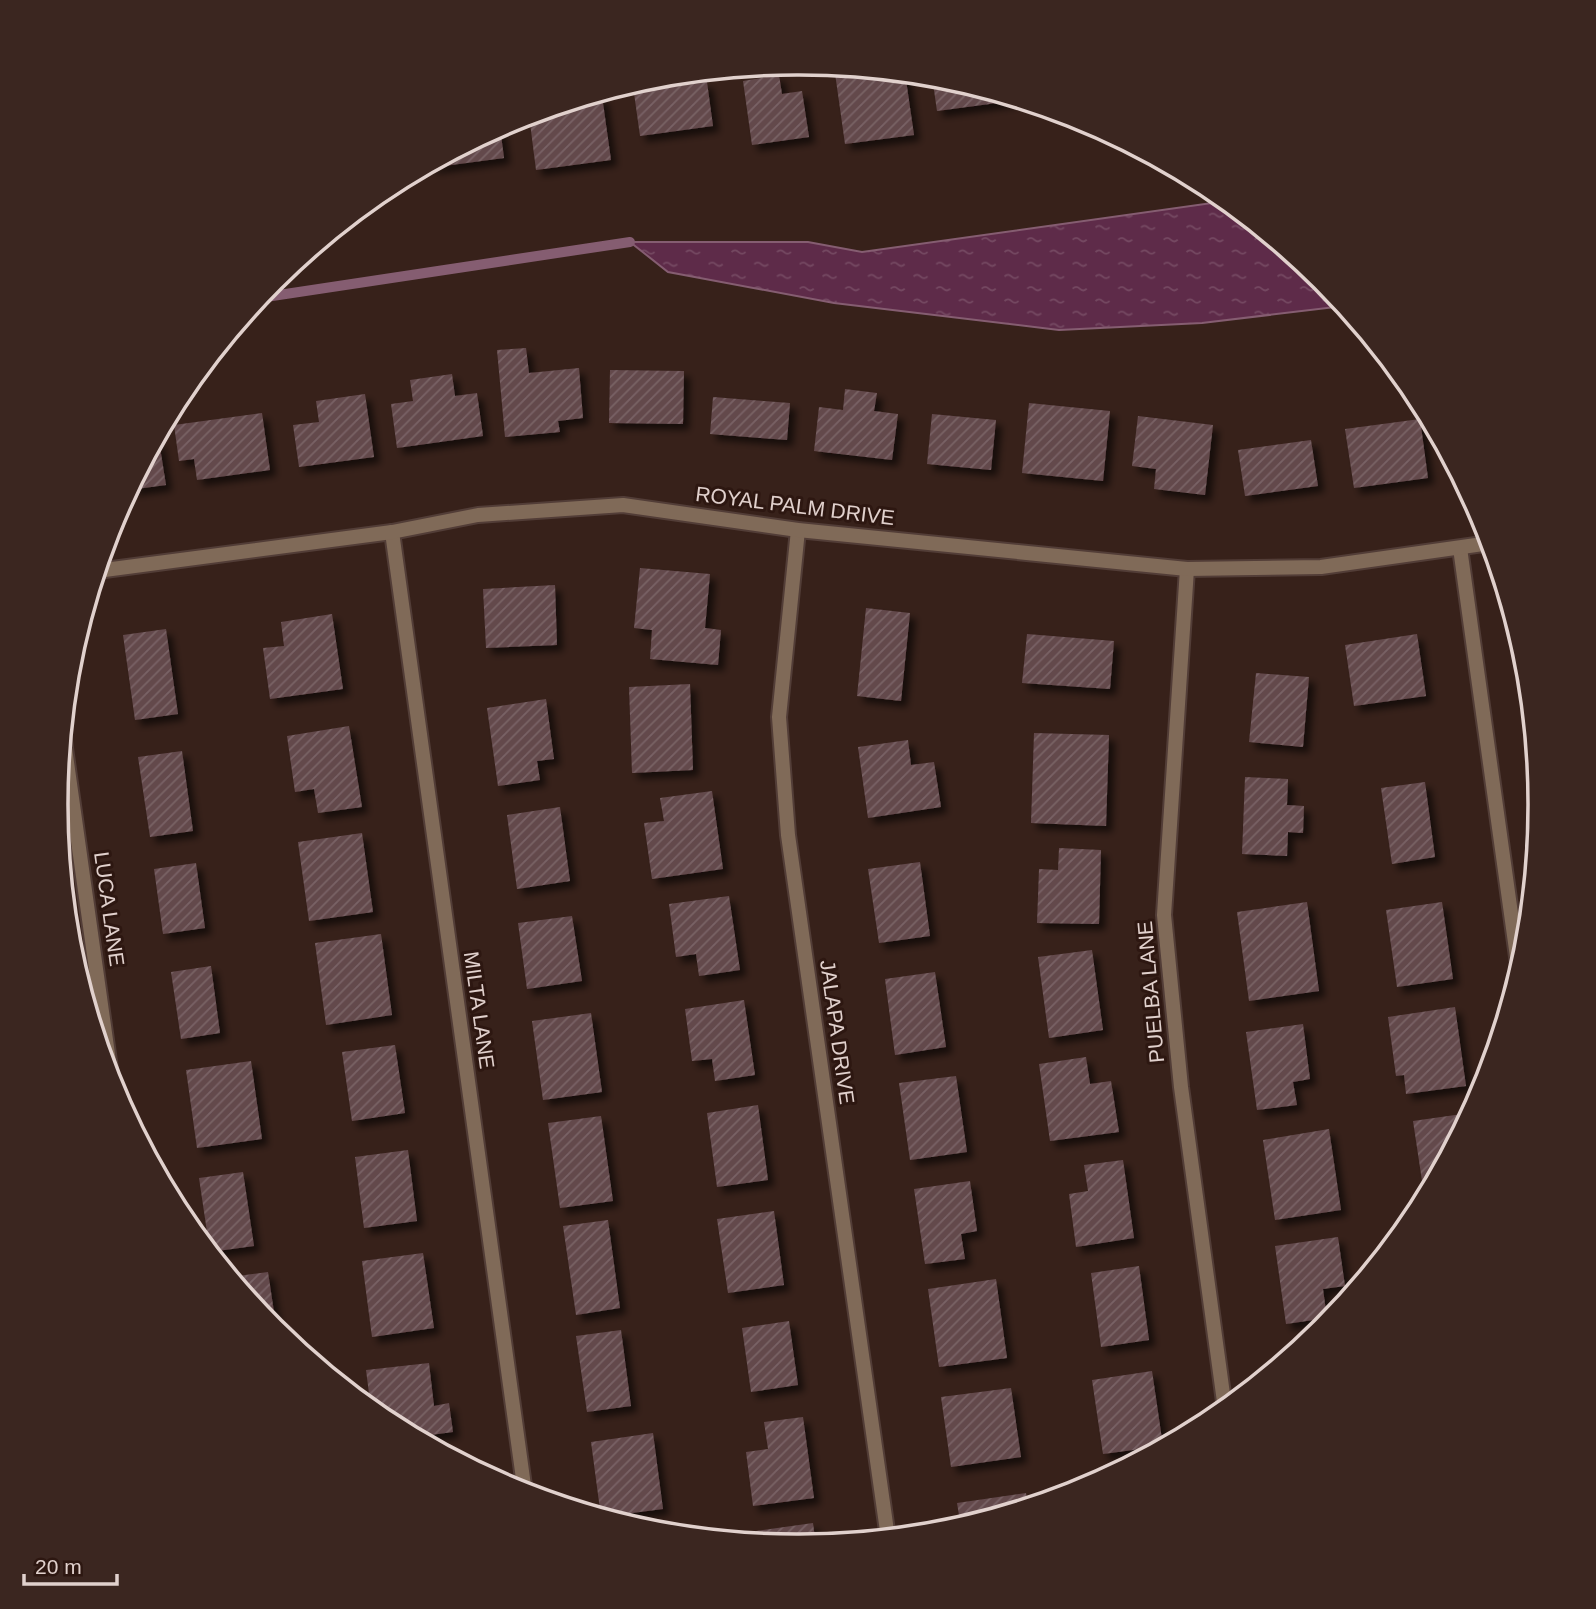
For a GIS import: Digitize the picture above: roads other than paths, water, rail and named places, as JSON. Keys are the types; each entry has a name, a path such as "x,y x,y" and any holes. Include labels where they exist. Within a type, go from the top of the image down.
{"street":[{"name":"ROYAL PALM DRIVE","path":"107,570 392,531 478,515 623,505 798,530 1187,569 1321,567 1479,545"},
{"name":"JALAPA DRIVE","path":"798,530 779,717 788,835 887,1529"},
{"name":"MILTA LANE","path":"392,531 523,1481"},
{"path":"1460,548 1515,942"},
{"name":"PUELBA LANE","path":"1187,569 1164,915 1181,1087 1223,1396"},
{"name":"LUCA LANE","path":"69,778 105,1032"}],"water":[{"path":"1210,203 1279,256 1332,307 1202,323 1059,330 834,303 668,272 630,242 808,242 862,252"}],"waterway":[{"path":"275,296 630,242"}]}
